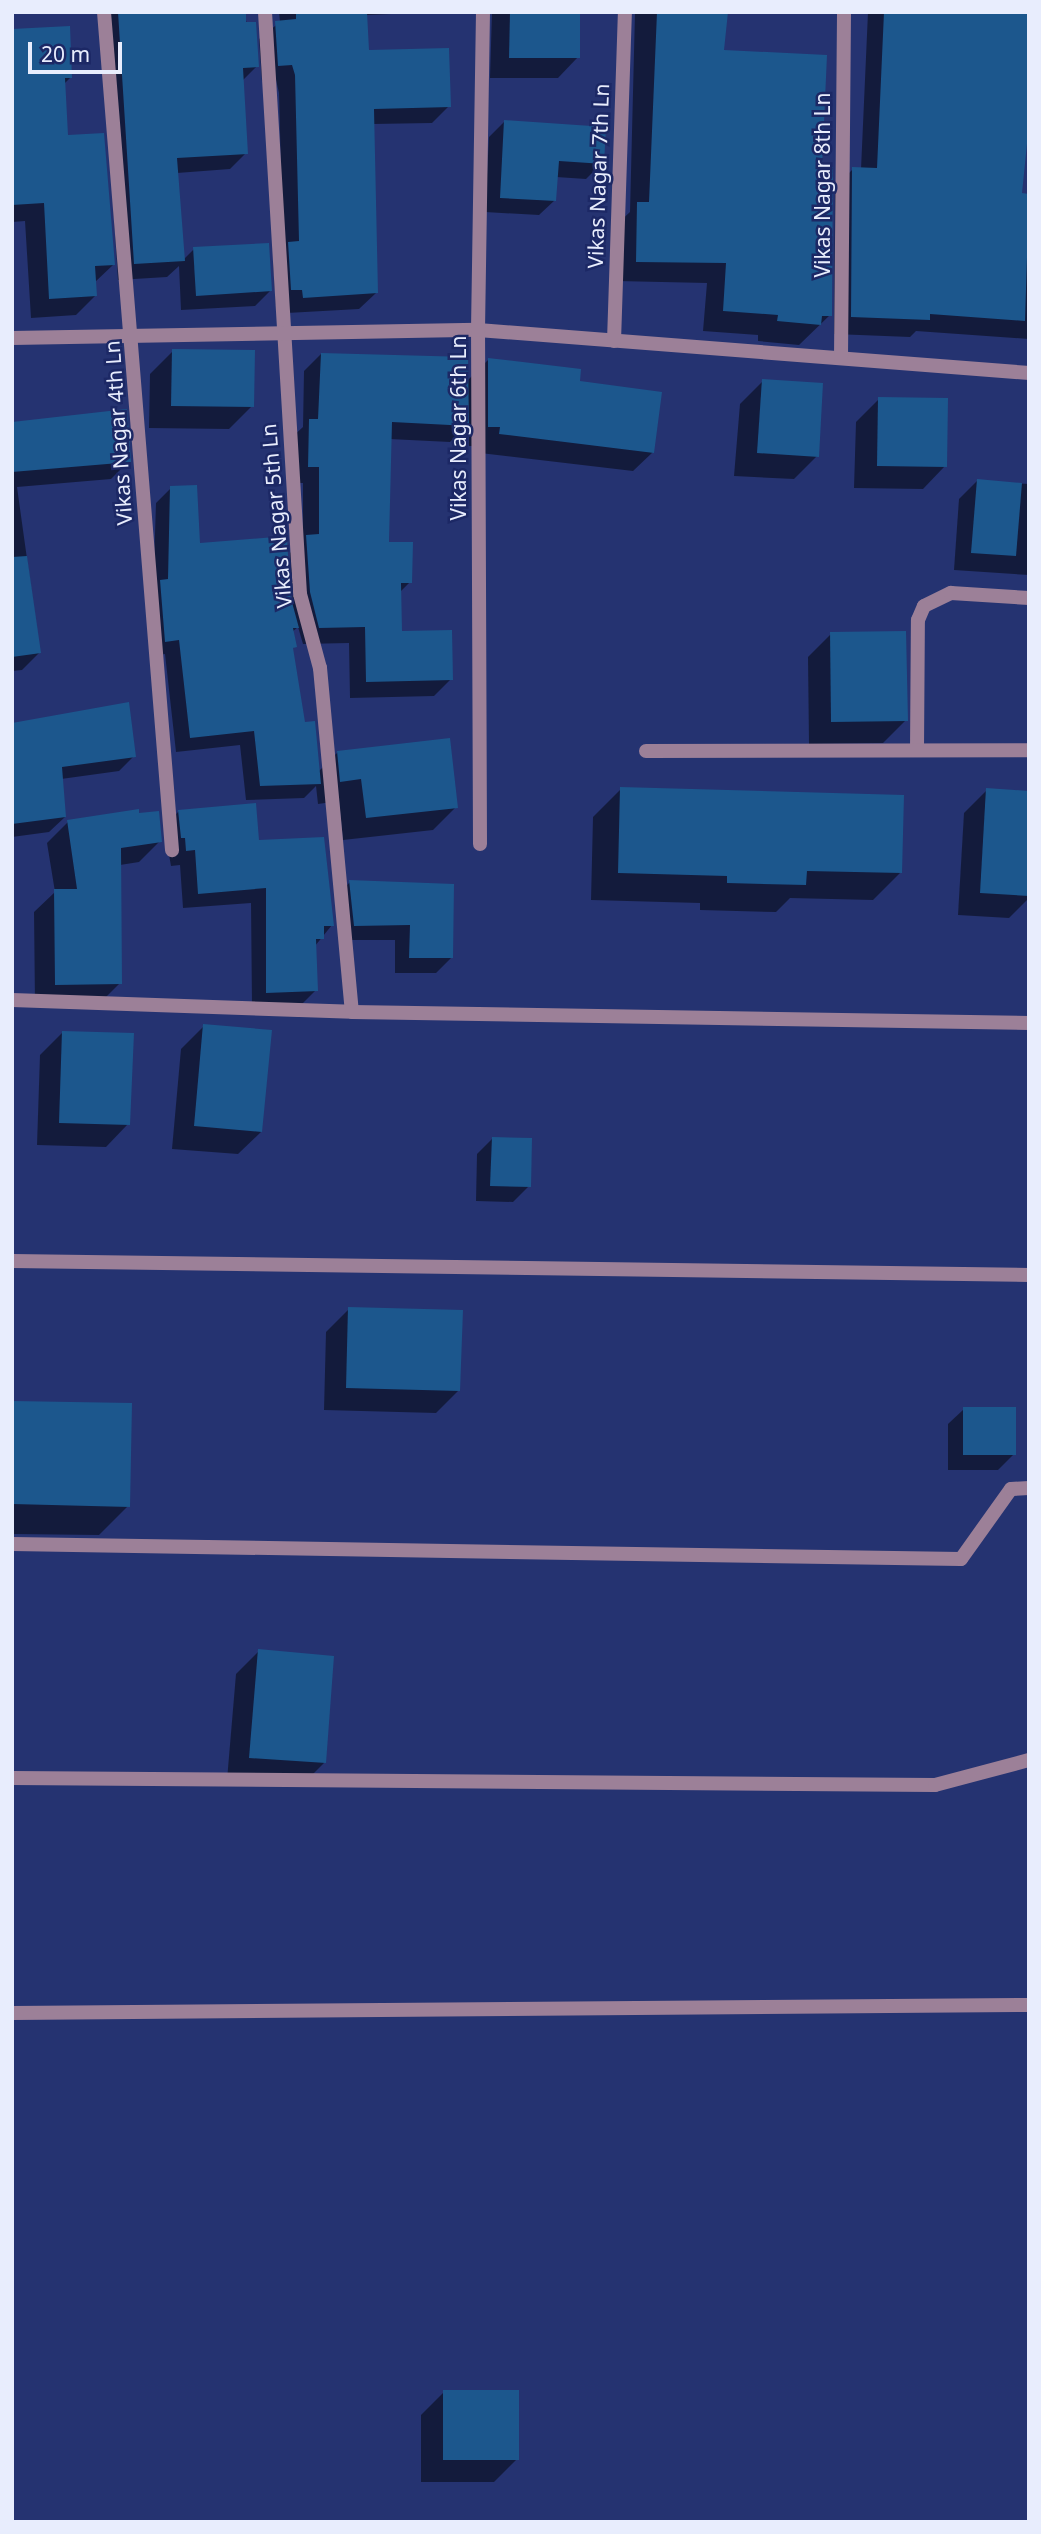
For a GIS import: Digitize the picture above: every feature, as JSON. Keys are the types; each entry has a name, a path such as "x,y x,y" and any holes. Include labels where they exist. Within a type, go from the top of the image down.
{"street":[{"name":"Vikas Nagar 4th Ln","path":"104,12 172,850"},
{"name":"Vikas Nagar 5th Ln","path":"265,12 282,335 300,594 320,668 352,1012"},
{"name":"Vikas Nagar 6th Ln","path":"480,844 478,330 483,12"},
{"name":"Vikas Nagar 7th Ln","path":"614,341 625,12"},
{"name":"Vikas Nagar 8th Ln","path":"841,358 844,12"},
{"path":"12,338 478,330 1029,373"},
{"path":"917,750 918,620 924,606 951,593 1029,598"},
{"path":"646,751 1029,750"},
{"path":"12,1000 352,1012 1029,1023"},
{"path":"12,1261 1029,1275"},
{"path":"12,1544 961,1559 1011,1489 1029,1488"},
{"path":"12,1778 936,1786 1029,1760"},
{"path":"12,2013 1029,2005"}],"building":[{"path":"118,12 246,12 246,22 256,22 259,67 243,68 248,154 177,158 185,261 134,264"},
{"path":"296,12 367,12 369,50 449,48 451,107 374,109 378,293 303,298 302,290 291,290 288,242 299,241 295,75 292,65 278,66 275,21 296,19"},
{"path":"510,12 580,12 580,58 509,58"},
{"path":"657,12 728,12 724,50 827,55 822,167 833,167 832,316 822,316 821,325 777,321 778,315 723,311 726,263 636,262 637,202 649,202"},
{"path":"884,12 1029,12 1029,124 1022,193 1029,194 1025,321 930,314 930,320 851,317 852,167 877,168"},
{"path":"70,26 72,78 65,78 68,135 104,133 115,265 95,266 97,296 49,299 44,203 12,205 12,29"},
{"path":"504,120 606,127 604,164 559,161 556,201 500,198"},
{"path":"269,243 272,291 196,296 193,247"},
{"path":"172,349 255,350 254,407 171,406"},
{"path":"321,353 468,357 469,426 392,422 389,542 413,542 412,583 401,583 402,631 452,630 453,680 366,682 365,627 319,628 310,592 306,535 319,534 319,467 308,467 309,419 318,419"},
{"path":"488,358 581,369 580,381 662,392 654,453 499,434 500,427 488,427"},
{"path":"762,379 823,383 819,457 757,453"},
{"path":"878,397 948,398 947,467 877,466"},
{"path":"127,409 131,462 12,472 12,422"},
{"path":"977,479 1022,483 1016,556 971,553"},
{"path":"197,485 200,543 287,536 290,595 299,628 293,628 297,647 293,648 305,722 315,721 321,784 260,786 254,731 190,738 179,640 165,642 160,580 168,579 170,486"},
{"path":"27,556 41,653 12,657 12,557"},
{"path":"906,631 908,721 831,722 830,632"},
{"path":"129,702 136,757 62,767 66,817 12,824 12,723"},
{"path":"450,738 458,808 366,818 361,779 340,782 337,751"},
{"path":"620,787 904,795 902,873 807,871 806,885 727,883 727,876 618,873"},
{"path":"986,788 1029,791 1029,896 980,893"},
{"path":"256,803 259,840 324,837 334,926 324,926 324,939 316,939 318,991 266,993 266,888 198,894 195,850 186,851 185,838 181,838 178,810"},
{"path":"139,809 139,813 159,811 162,842 121,848 122,984 55,985 54,889 77,889 67,820"},
{"path":"349,880 454,884 453,958 409,958 410,925 354,926"},
{"path":"203,1024 272,1030 262,1132 194,1126"},
{"path":"62,1031 134,1033 130,1125 59,1123"},
{"path":"492,1137 532,1138 531,1187 490,1186"},
{"path":"348,1307 463,1310 460,1391 346,1388"},
{"path":"12,1401 132,1403 130,1507 12,1504"},
{"path":"963,1407 1016,1407 1016,1455 963,1455"},
{"path":"258,1649 334,1656 326,1763 249,1758"},
{"path":"443,2390 519,2390 519,2460 443,2460"}]}
